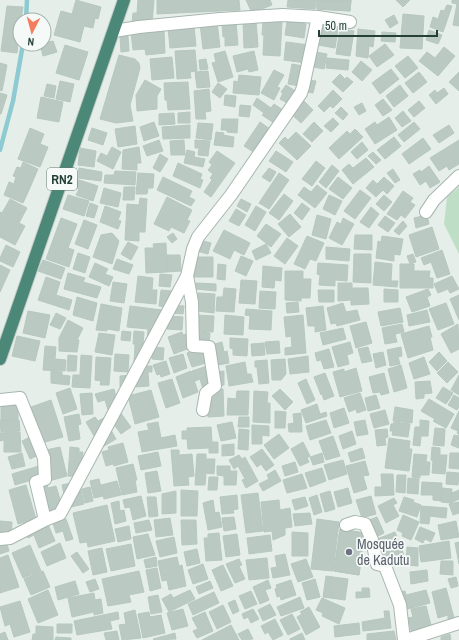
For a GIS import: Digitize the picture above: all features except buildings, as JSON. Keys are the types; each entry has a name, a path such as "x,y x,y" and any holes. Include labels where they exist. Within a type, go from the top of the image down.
{"highway":[{"name":"RN2","path":"0,361 124,0"}],"street":[{"path":"114,31 139,27 256,16 283,15 318,17 350,22"},
{"path":"0,539 10,538 60,514 187,276 193,249 198,237 231,195 300,93 303,86 318,17"},
{"path":"426,212 434,200 459,176"},
{"path":"187,276 192,302 193,346 209,347 215,386 206,394 203,410"},
{"path":"0,400 20,398 44,458 45,479 36,482 45,520"},
{"path":"346,525 355,522 364,524 372,540 377,564 385,566 400,605 405,640 459,623"}],"green space":[{"path":"459,187 459,254 444,224 447,197"}],"waterway":[{"path":"26,12 27,0"},
{"path":"0,150 13,101 22,52"}],"place":[{"name":"Mosquée de Kadutu","path":"349,552"}]}
